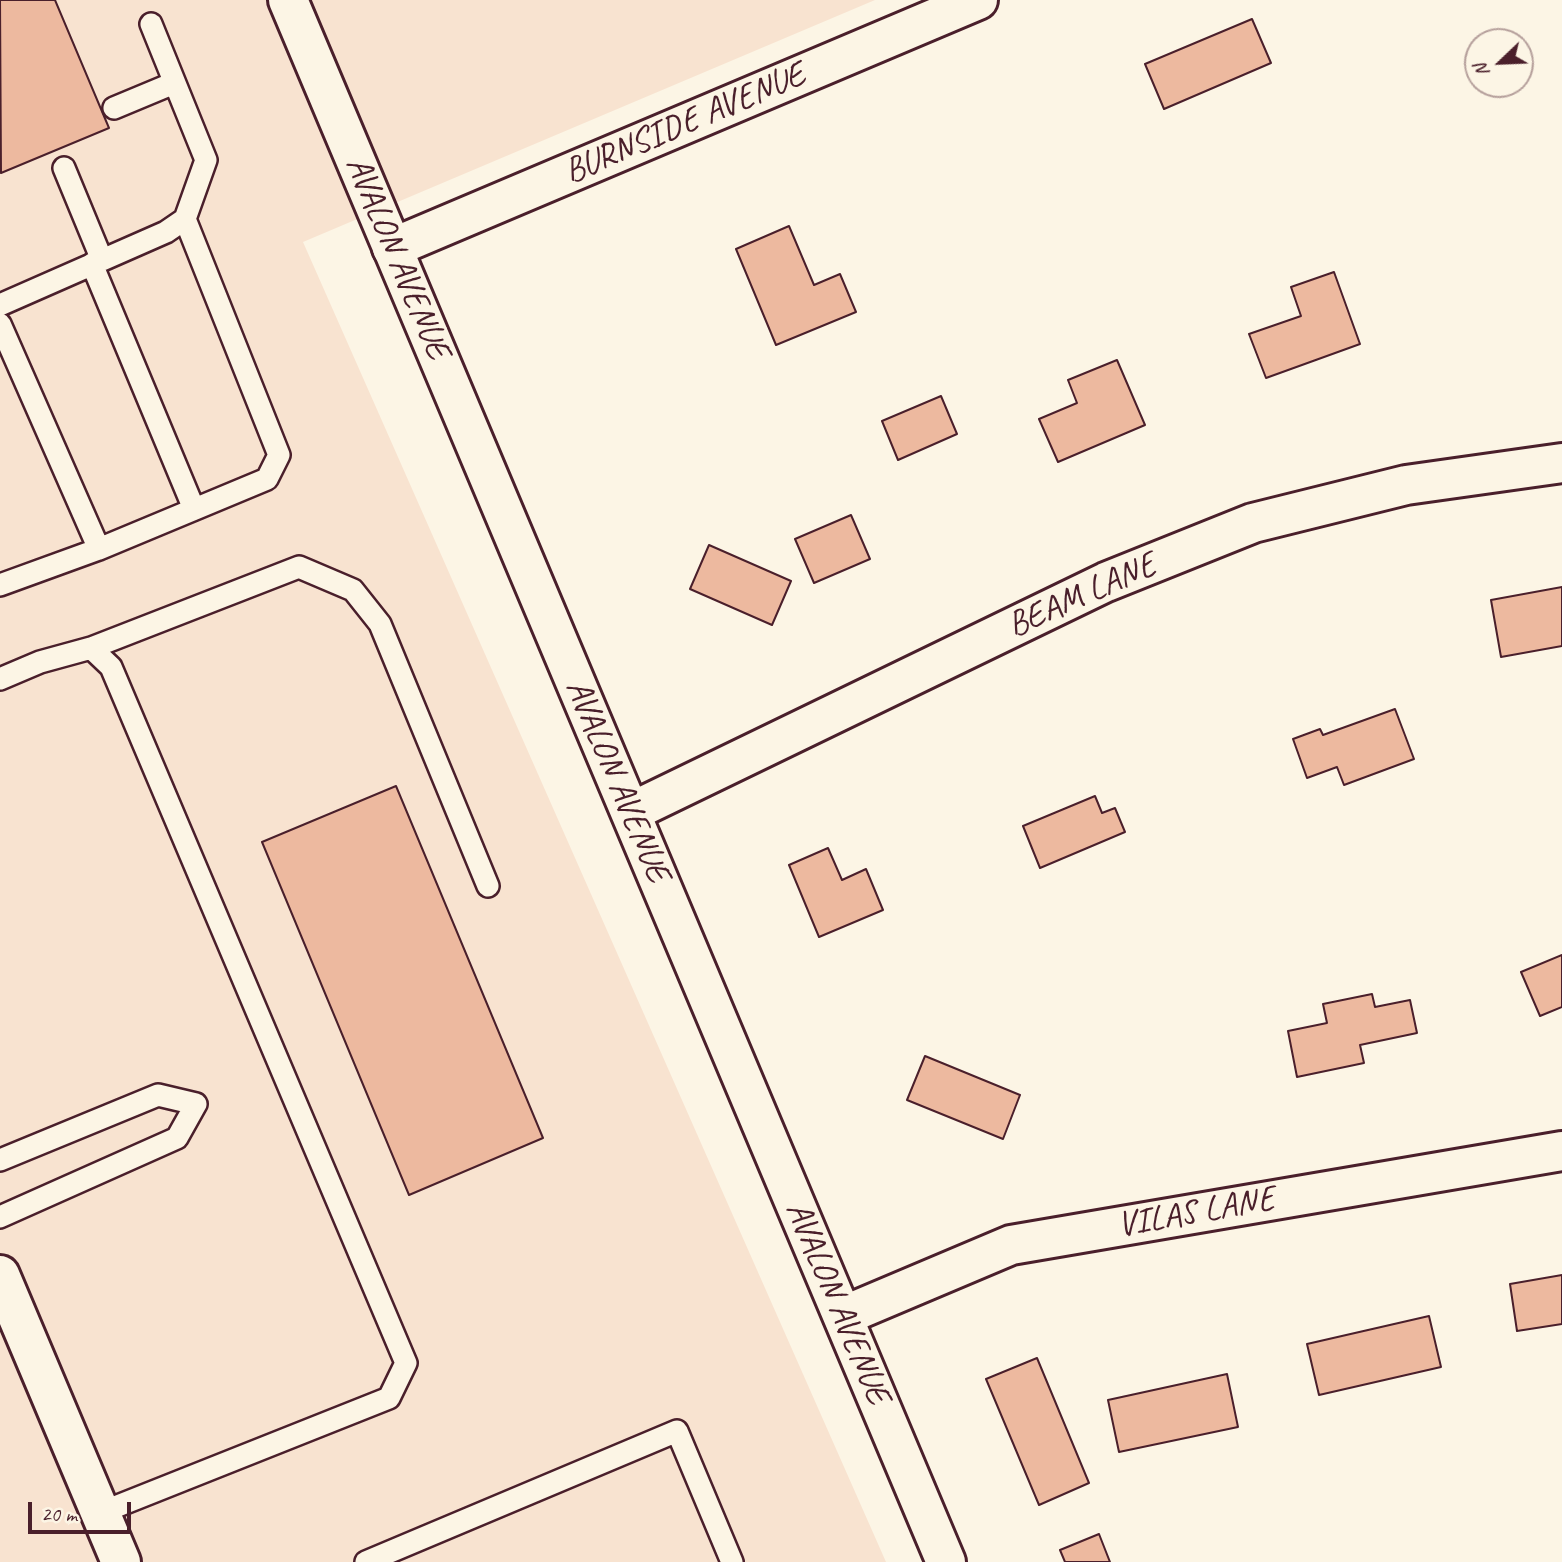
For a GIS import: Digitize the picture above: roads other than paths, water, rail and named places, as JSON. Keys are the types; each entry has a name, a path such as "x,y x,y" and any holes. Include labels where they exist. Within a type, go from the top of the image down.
{"street":[{"name":"AVALON AVENUE","path":"288,0 946,1562"},
{"name":"BURNSIDE AVENUE","path":"393,248 978,0"},
{"name":"BEAM LANE","path":"631,812 1106,582 1252,523 1406,485 1562,463"},
{"name":"VILAS LANE","path":"843,1316 1011,1245 1562,1151"},
{"path":"0,1275 121,1562"}],"lane":[{"path":"0,305 166,232 185,219 206,160 151,24"},
{"path":"114,108 174,83"},
{"path":"64,167 97,262 194,509"},
{"path":"0,585 99,549 267,479 279,455 185,219"},
{"path":"0,324 99,549"},
{"path":"0,679 40,662 91,648 299,567 353,590 380,624 488,886"},
{"path":"91,648 111,667 406,1363 389,1398 100,1513"},
{"path":"0,1160 158,1095 196,1104 177,1138 0,1217"},
{"path":"366,1562 677,1431 732,1562"}]}
